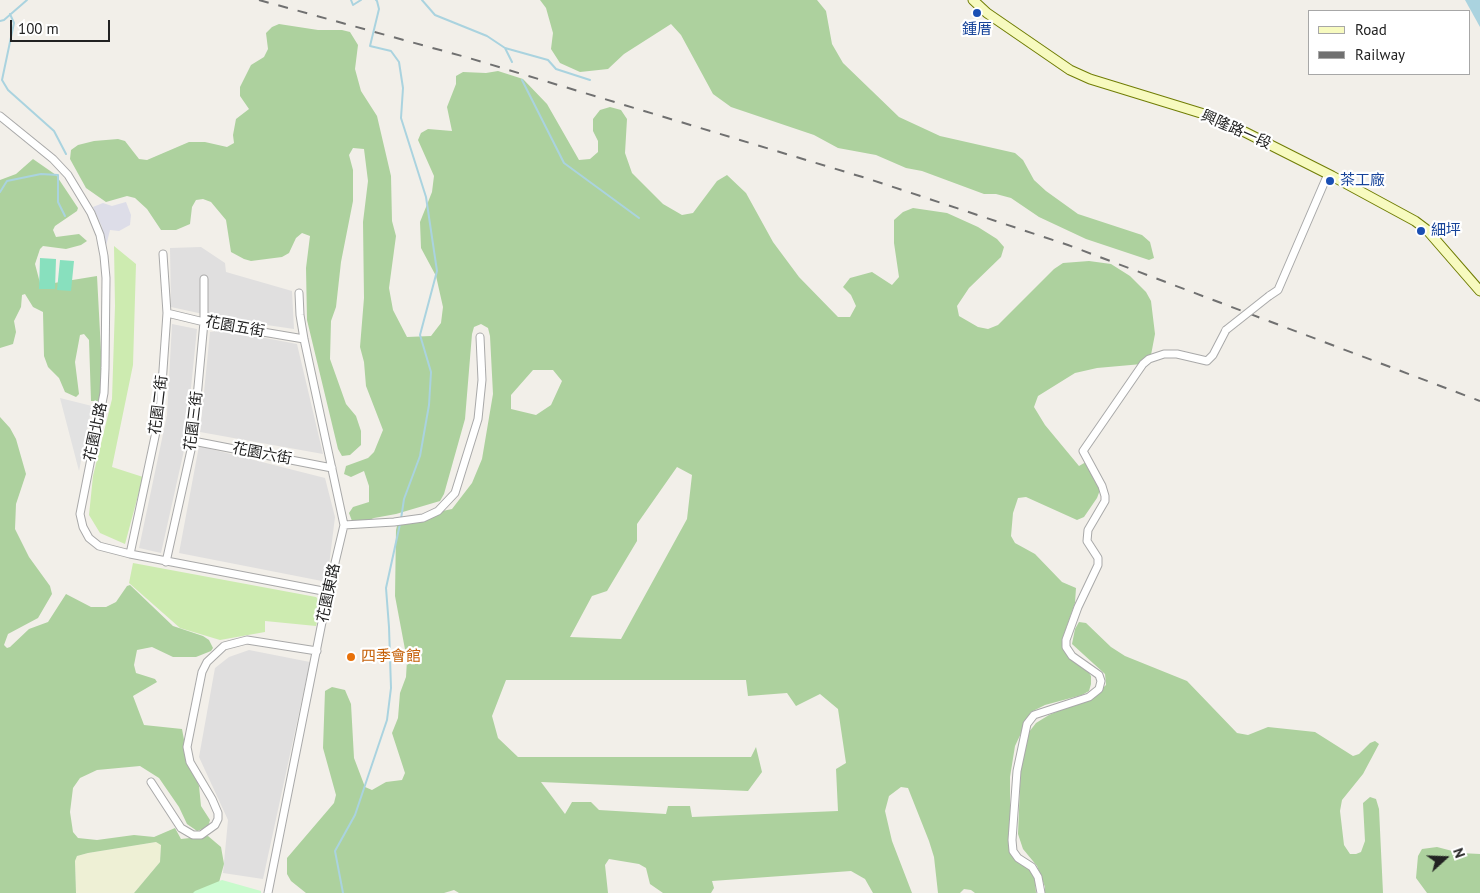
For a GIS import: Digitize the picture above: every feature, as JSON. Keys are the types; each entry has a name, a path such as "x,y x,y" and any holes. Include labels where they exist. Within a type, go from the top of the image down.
{"street":[{"name":"興隆路一段","path":"973,0 988,13 1070,70 1090,80 1216,118 1328,174 1415,221 1427,230 1480,291"},
{"name":"花園北路","path":"0,116 46,153 68,175 91,214 100,234 106,278 104,393 80,514 82,527 89,538 99,546 130,554 328,592"},
{"path":"1041,893 1038,877 1032,868 1018,858 1013,851 1012,840 1017,772 1027,724 1034,715 1089,697 1099,689 1101,681 1099,675 1072,656 1066,647 1066,640 1078,607 1098,565 1098,558 1087,541 1088,530 1105,501 1105,496 1083,451 1143,364 1149,359 1164,354 1177,354 1207,361 1213,355 1226,330 1278,290 1328,174"},
{"name":"花園二街","path":"130,554 160,413 167,314 164,254"},
{"name":"花園三街","path":"166,562 193,441 204,322 204,279"},
{"name":"花園東路","path":"268,893 328,592 344,525 304,339 299,293"},
{"name":"花園五街","path":"167,314 304,339"},
{"path":"344,525 424,518 438,511 455,493 478,419 482,380 480,336"},
{"name":"花園六街","path":"193,441 332,468"},
{"path":"151,782 181,828 193,835 201,835 215,825 218,819 218,812 190,762 187,747 202,672 207,662 224,646 247,640 317,652"}],"shaded area":[{"path":"126,202 131,215 130,225 119,231 110,230 106,246 102,227 93,207 103,203 112,206"},
{"path":"201,247 225,263 226,272 292,291 294,329 226,319 171,307 170,248"},
{"path":"172,324 197,329 185,446 161,553 139,548 167,415"},
{"path":"223,330 297,344 323,454 200,432 210,332"},
{"path":"60,398 92,406 79,471"},
{"path":"199,446 325,478 335,517 327,582 179,553"},
{"path":"249,650 310,662 263,879 223,873 228,820 199,757 215,668 229,657"}],"green space":[{"path":"540,0 817,0 826,11 832,44 843,63 899,117 940,136 1015,153 1023,160 1034,180 1046,191 1078,214 1142,235 1150,242 1154,258 1149,260 1086,239 1039,217 1011,198 996,194 984,194 922,171 906,168 876,155 838,148 814,135 731,107 713,94 681,35 671,24 624,54 608,69 580,72 560,63 551,49 553,33 546,8"},
{"path":"279,24 318,30 342,30 350,32 358,45 355,69 361,91 377,116 391,176 392,221 396,236 389,288 393,310 407,337 431,336 441,323 443,307 436,276 421,248 420,222 432,192 434,176 418,140 421,133 428,129 452,131 447,107 456,84 456,76 463,72 486,73 498,71 523,79 547,104 579,160 590,159 598,152 598,141 593,131 593,119 600,110 610,107 621,110 627,119 625,153 632,173 663,204 682,215 693,213 717,181 727,175 746,193 773,242 799,277 838,317 850,317 856,306 851,295 843,287 850,278 872,272 892,285 899,277 894,243 894,220 903,212 913,208 947,213 978,227 997,239 1004,247 1001,257 969,288 957,306 959,316 978,327 988,329 998,325 1054,269 1063,263 1089,261 1111,264 1130,276 1146,292 1151,301 1155,334 1151,355 1142,364 1097,368 1075,373 1038,396 1034,407 1045,425 1079,466 1086,462 1092,468 1100,490 1097,498 1084,517 1077,520 1026,497 1018,498 1013,513 1011,536 1015,543 1035,554 1062,582 1076,588 1075,603 1062,640 1064,649 1091,676 1089,691 1082,695 1045,705 1031,712 1015,746 1010,777 1010,826 1017,855 1028,866 1035,880 1036,893 975,893 964,889 960,893 938,893 934,857 929,841 908,788 901,787 889,796 885,811 892,841 912,893 873,893 865,879 851,871 712,881 714,888 711,893 663,893 650,884 646,868 639,864 609,859 605,865 608,893 459,893 454,890 444,893 306,893 291,881 287,874 287,858 334,803 336,795 323,748 325,691 332,687 345,690 351,704 354,758 365,787 372,790 386,782 402,780 405,773 392,733 398,718 400,693 406,677 407,660 395,596 396,530 398,522 405,519 452,509 472,483 482,459 493,394 490,336 488,328 481,324 474,327 472,334 465,419 444,494 440,501 396,514 374,518 360,524 352,521 349,513 353,507 369,502 369,486 364,471 351,477 344,474 346,466 368,458 374,452 383,430 366,386 364,362 360,347 364,298 363,222 368,181 364,149 353,148 349,155 353,170 353,201 341,262 336,307 331,321 330,359 346,404 356,416 361,431 361,445 350,455 342,456 338,449 307,320 306,268 310,236 302,233 296,238 289,253 282,257 251,261 231,252 226,220 211,202 203,199 196,200 192,207 190,224 176,230 161,230 147,209 135,198 127,196 106,202 86,188 70,159 71,150 78,145 94,141 118,139 125,141 139,159 147,160 189,142 205,142 227,147 234,143 233,135 236,119 249,109 240,96 240,87 251,65 264,57 268,49 266,33 272,27","holes":["533,370 553,370 562,381 551,405 536,415 511,409 511,395","677,467 692,475 687,519 621,639 570,637 592,596 607,591 637,541 637,524","506,680 746,680 748,696 787,693 796,706 820,694 838,709 846,763 836,769 838,811 692,817 690,806 668,806 666,814 599,810 591,802 572,802 565,814 541,782 748,791 762,772 756,747 751,757 518,757 498,738 492,716"]},
{"path":"33,159 56,175 78,208 77,211 55,226 53,230 56,237 79,234 87,241 81,245 66,249 43,246 40,249 35,264 40,283 48,284 97,276 103,389 99,401 91,401 89,340 84,334 80,335 75,362 79,394 76,397 65,392 59,378 48,367 44,356 43,312 33,307 25,294 22,295 21,307 14,321 16,332 13,344 0,348 0,180 16,174"},
{"path":"114,246 136,264 133,365 112,467 143,477 125,544 100,533 89,515 93,476 112,399 115,306"},
{"path":"40,258 56,259 55,289 39,289"},
{"path":"60,260 74,261 71,291 57,290"},
{"path":"0,417 10,428 16,439 26,474 16,504 15,529 29,557 50,586 52,594 38,618 8,634 4,645 7,648 10,647 29,629 48,622 66,594 91,607 106,607 116,602 127,586 130,585 173,626 203,636 209,640 213,648 211,651 196,657 173,657 152,647 137,650 134,665 136,673 155,679 157,682 133,696 144,725 182,729 187,756 199,786 201,806 210,820 208,827 197,831 187,824 179,807 159,778 140,766 97,770 80,778 73,788 70,812 73,832 78,838 97,840 134,835 154,837 175,828 181,839 208,836 221,847 224,864 218,886 202,893 134,893 160,862 161,845 156,842 77,856 75,861 76,893 0,893"},
{"path":"133,563 316,597 322,603 316,626 265,621 265,632 220,640 180,628 129,583"},
{"path":"1079,622 1086,623 1111,647 1125,656 1187,681 1237,733 1248,735 1268,727 1315,732 1353,756 1359,754 1370,743 1375,741 1379,744 1363,774 1342,800 1340,811 1344,845 1350,854 1356,854 1361,852 1365,841 1363,803 1370,797 1376,799 1379,809 1383,893 1044,893 1045,887 1037,866 1023,849 1018,834 1021,762 1029,732 1036,723 1049,715 1095,695 1106,685 1105,674 1072,644 1075,629"},
{"path":"156,842 161,844 160,862 134,893 76,893 75,861 77,856"},
{"path":"1437,847 1460,853 1480,854 1480,893 1427,893 1416,878 1418,856 1422,849"},
{"path":"222,880 261,891 261,893 193,893"}],"water":[{"path":"1465,0 1480,0 1480,27"}],"waterway":[{"path":"0,21 4,20 27,0"},
{"path":"351,0 353,5 361,0"},
{"path":"376,0 379,9 370,46 391,51 399,62 403,88 401,118 426,197 437,271 420,335 431,372 429,405 420,456 404,499 401,519"},
{"path":"422,0 435,15 487,36 505,48 512,62"},
{"path":"10,14 14,23 2,80 8,90 54,131 66,154"},
{"path":"505,48 548,60 556,69 590,80"},
{"path":"522,80 564,163 639,218"},
{"path":"0,192 7,181 41,174 58,175 58,202 65,216"},
{"path":"343,893 335,851 355,815 387,720 391,688 386,588 400,524"}],"railway":[{"path":"259,0 469,58 869,179 1068,245 1480,401"}],"place":[{"name":"鍾厝","path":"977,13"},
{"name":"茶工廠","path":"1330,181"},
{"name":"細坪","path":"1421,231"},
{"name":"四季會館","path":"351,657"}]}
